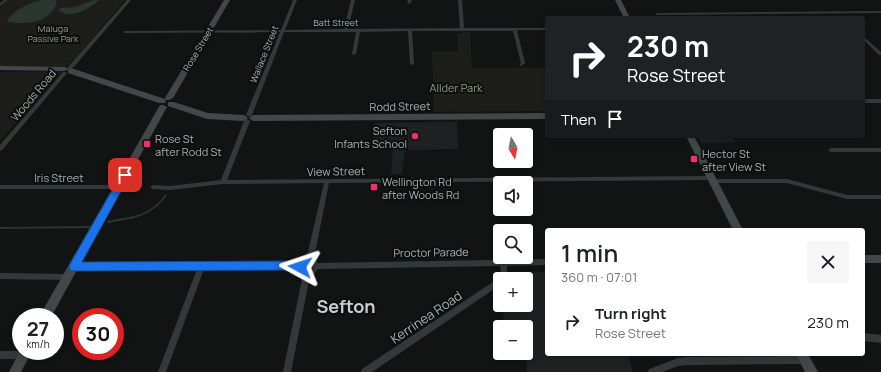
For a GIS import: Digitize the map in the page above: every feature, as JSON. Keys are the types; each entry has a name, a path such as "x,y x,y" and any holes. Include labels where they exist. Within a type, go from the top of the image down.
{"street":[{"path":"0,5 6,0"},
{"name":"Woods Road","path":"0,149 130,0"},
{"name":"Rose Street","path":"50,308 166,103 227,0"},
{"name":"Wallace Street","path":"224,182 295,0"},
{"path":"346,30 353,0"},
{"path":"460,0 462,29"},
{"path":"618,0 627,16"},
{"path":"657,14 881,12"},
{"path":"775,13 778,16"},
{"path":"516,29 522,55 523,63 521,65"},
{"name":"Batt Street","path":"125,32 545,29"},
{"path":"354,54 358,30"},
{"path":"410,30 412,64"},
{"path":"865,39 881,54"},
{"name":"Rodd Street","path":"0,68 68,70 207,116 248,118 545,116"},
{"path":"865,101 881,101"},
{"path":"691,138 737,228"},
{"path":"831,150 881,150"},
{"path":"310,260 327,181"},
{"name":"View Street","path":"153,187 170,188 224,182 327,181 787,181 847,197 881,197"},
{"name":"Iris Street","path":"0,187 118,187"},
{"path":"865,259 881,258"},
{"path":"74,267 301,265 304,261 310,260 315,262 316,266 313,270 307,272 302,271 301,265"},
{"name":"Proctor Parade","path":"533,262 545,262"},
{"name":"Proctor Parade","path":"316,266 493,263"},
{"path":"162,372 202,266"},
{"path":"286,372 307,272"},
{"path":"0,276 68,276"},
{"name":"Kerrinea Road","path":"365,372 493,285"},
{"path":"865,337 881,340"},
{"path":"0,355 12,354"},
{"path":"652,372 678,362 687,361 804,357 812,372"},
{"path":"15,372 21,360"}],"shaded area":[{"path":"42,0 55,0 57,2 54,9 44,18 30,23 8,22 7,20 10,16 18,10"},
{"path":"94,0 99,0 80,12 69,14 59,11 60,8 75,7"},
{"name":"Sefton Infants School","path":"457,122 458,149 405,150 402,174 391,174 393,150 371,150 375,123"},
{"path":"698,138 733,138 736,142 701,143"},
{"path":"531,272 545,272 545,356 629,356 633,372 527,372 526,360 533,360 533,320 504,320 503,312 533,312 533,272"}],"green space":[{"name":"Maluga Passive Park","path":"8,0 125,0 70,64 64,67 0,66 0,7"},
{"name":"Allder Park","path":"470,32 472,68 545,68 545,111 434,112 432,51 458,51 457,33"},
{"path":"62,71 0,141 0,72"}],"waterway":[{"path":"133,217 141,215 159,204 166,195"},
{"path":"108,222 133,217"},
{"path":"0,228 91,227"}],"place":[{"name":"Sefton Infants School","path":"415,136"},
{"name":"Rose St after Rodd St","path":"147,144"},
{"name":"Hector St after View St","path":"694,159"},
{"name":"Wellington Rd after Woods Rd","path":"374,187"}],"district":[{"name":"Sefton","path":"346,306"}],"route":[{"path":"125,175 74,267 301,265 300,267"}]}
